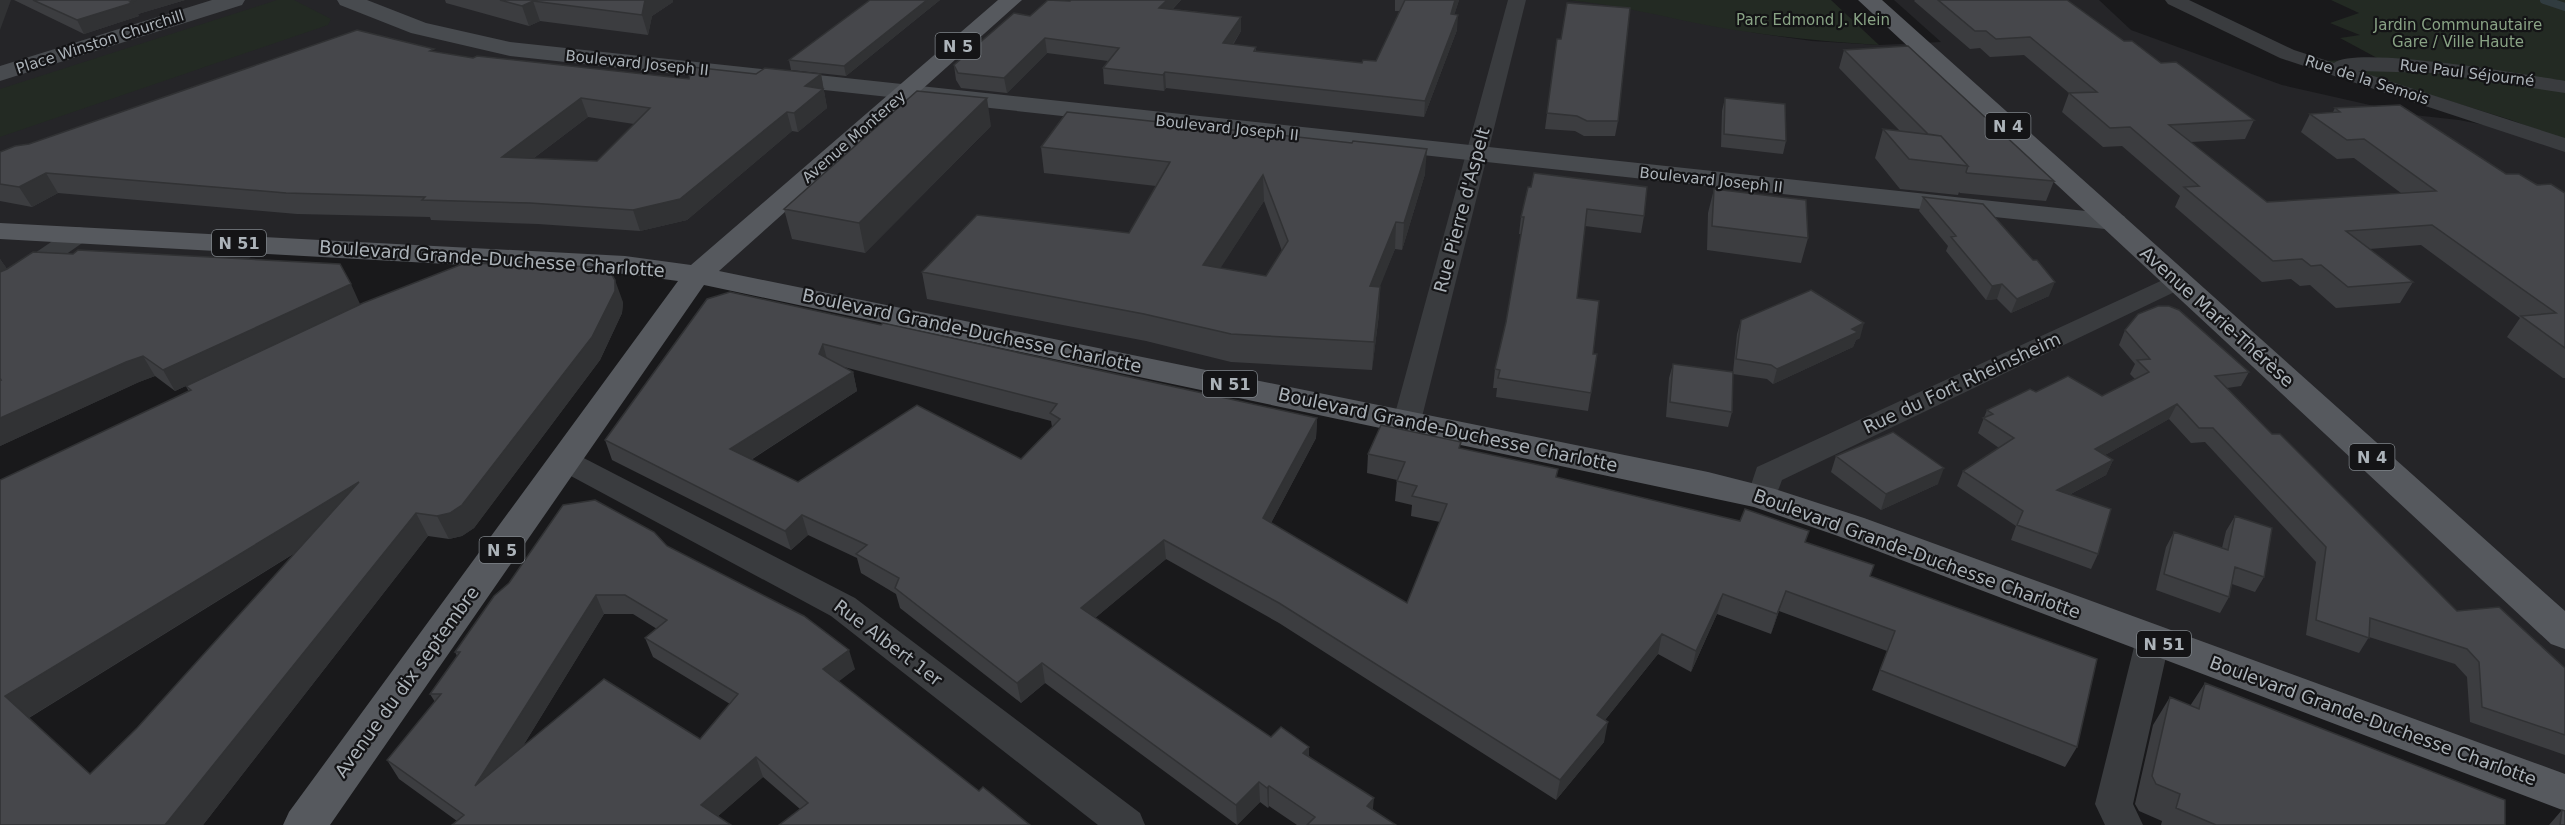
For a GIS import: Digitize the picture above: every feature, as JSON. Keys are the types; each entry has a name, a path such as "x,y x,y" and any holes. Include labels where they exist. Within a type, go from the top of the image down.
{"main road":[{"name":"Place Winston Churchill","path":"0,74 234,0"},
{"name":"Boulevard Joseph II","path":"348,0 367,18 510,49 1476,155 2114,222"},
{"name":"Avenue Monterey","path":"697,275 1011,0"},
{"name":"Avenue Marie-Thérèse","path":"1869,0 2565,634"},
{"name":"Boulevard Grande-Duchesse Charlotte","path":"0,231 625,265 697,275 1407,421 1762,497 1851,527 2565,793"},
{"path":"426,283 477,256"},
{"name":"Avenue du dix septembre","path":"305,825 697,275"}],"street":[{"name":"Rue Pierre d'Aspelt","path":"1407,421 1517,0"},
{"name":"Rue de la Semois","path":"2174,0 2251,39 2287,54 2565,145"},
{"name":"Rue Paul Séjourné","path":"2333,69 2353,63 2435,67 2565,87"},
{"path":"0,286 10,282 79,234"},
{"name":"Rue du Fort Rheinsheim","path":"1762,497 1768,474 1771,472 2178,281"},
{"name":"Rue Albert 1er","path":"566,461 843,607 1126,825"},
{"path":"2124,825 2114,804 2153,639"}],"shaded area":[{"path":"0,0 1567,0 1602,3 1756,33 1812,41 1879,45 1941,42 1894,0 2099,0 2131,30 2282,85 2414,115 2459,120 2505,129 2565,151 2565,793 1851,527 697,275 266,244 153,341 0,315"}],"green space":[{"path":"277,0 294,0 331,19 328,25 0,137 0,89"},
{"name":"Parc Edmond J. Klein","path":"1567,0 1831,0 1879,45 1752,33"},
{"name":"Jardin Communautaire Gare / Ville Haute","path":"2331,0 2565,0 2565,140 2511,120 2320,61 2379,59 2340,38 2360,35 2330,23 2359,13"}],"building":[{"path":"33,0 136,0 77,20"},
{"path":"500,0 645,0 642,15 533,1 522,6"},
{"path":"870,0 927,0 844,66 789,60"},
{"path":"1048,0 1167,0 1159,8 1241,17 1223,43 1256,47 1254,51 1362,63 1363,60 1376,61 1405,0 1455,0 1451,14 1458,15 1425,101 1165,72 1163,75 1103,68 1119,48 1045,38 1004,78 958,73 954,65 1014,13 1030,16"},
{"path":"1938,0 2067,0 2124,41 2132,41 2161,63 2176,62 2254,120 2169,125 2267,202 2436,191 2364,139 2347,140 2310,114 2340,112 2335,108 2400,105 2506,174 2519,174 2537,185 2551,184 2565,193 2565,348 2521,316 2556,313 2432,225 2346,231 2413,282 2348,287 2321,265 2311,266 2302,259 2273,261 2184,187 2199,186 2130,127 2110,128 2069,93 2097,92 2030,37 1996,39 1986,31 1975,31"},
{"path":"1567,3 1630,8 1618,121 1587,121 1577,116 1547,113 1557,39 1561,39"},
{"path":"357,30 434,49 430,51 473,58 477,56 689,79 692,67 756,74 765,68 821,74 805,86 823,89 794,113 787,112 680,199 633,210 530,203 422,200 425,197 286,193 46,173 19,187 0,184 0,152 29,144","holes":["581,98 650,108 597,161 502,157"]},
{"path":"1908,46 2054,181 1967,173 1968,166 1941,136 1928,134 1844,50"},
{"path":"917,91 987,98 859,223 784,209"},
{"path":"1725,98 1785,104 1786,141 1724,134"},
{"path":"1067,112 1427,149 1404,223 1396,222 1370,286 1380,287 1374,342 1231,334 1144,314 922,272 977,215 1129,233 1170,162 1041,147","holes":["1263,175 1288,241 1266,276 1203,265"]},
{"path":"1883,129 1941,136 1968,166 1909,159"},
{"path":"1534,173 1647,187 1644,216 1587,209 1577,298 1599,301 1593,354 1597,354 1591,393 1498,378 1500,370 1495,369 1506,322 1524,217 1521,217"},
{"path":"1714,189 1806,200 1808,238 1712,226"},
{"path":"1923,197 1983,204 2055,282 2017,299 2002,284 1992,286 1951,237 1956,236"},
{"path":"78,250 340,264 351,284 163,370 143,356 0,418 0,272 33,252 73,254"},
{"path":"465,263 601,267 610,272 615,280 615,291 592,337 462,505 450,513 437,516 416,513 165,825 0,825 0,480 191,390 186,386 363,303","holes":["359,482 137,728 90,774 5,696"]},
{"path":"1811,290 1864,323 1852,329 1858,332 1777,369 1771,365 1736,359 1741,320"},
{"path":"730,292 881,325 883,323 1317,418 1263,518 1407,603 1447,504 1412,496 1417,486 1397,481 1405,462 1368,454 1381,425 1461,442 1459,448 1558,469 1556,477 1740,521 1745,509 1809,531 1805,542 1874,565 1870,576 2097,659 2077,747 1880,670 1895,631 1786,591 1777,614 1723,594 1696,651 1662,634 1597,715 1608,722 1560,780 1279,603 1164,540 1081,608 1271,737 1281,727 1309,747 1303,753 1374,798 1367,806 1396,825 1307,825 1315,817 1269,786 1267,788 1259,782 1236,805 1042,663 1017,683 895,588 899,578 856,554 867,545 802,515 785,531 605,440 707,299","holes":["823,344 1057,404 1050,413 1060,419 1021,459 917,405 798,482 730,449 853,372 819,354"]},
{"path":"2158,306 2169,306 2179,310 2249,372 2215,376 2272,434 2280,434 2457,611 2499,607 2565,668 2565,735 2482,707 2479,662 2467,649 2370,618 2369,638 2316,620 2326,547 2213,428 2199,428 2177,404 2095,449 2113,460 2057,490 2111,509 2098,554 2017,525 2023,511 1963,471 2014,438 1983,418 1993,414 1987,410 2030,389 2036,392 2068,376 2102,396 2149,372 2137,360 2150,359 2125,330 2138,314"},
{"path":"1673,364 1733,372 1732,412 1670,402"},
{"path":"1893,432 1944,468 1886,494 1836,456"},
{"path":"595,500 654,532 667,546 804,616 849,650 823,669 979,791 983,787 1030,825 779,825 808,803 756,757 701,805 731,825 452,825 464,815 387,760 441,694 430,694 460,652 455,652 494,596 509,583 563,505","holes":["596,595 625,595 667,620 645,638 738,694 700,739 604,679 475,786"]},
{"path":"2235,516 2272,528 2264,577 2235,567 2229,597 2164,574 2174,532 2228,550"},
{"path":"2205,683 2505,800 2505,825 2216,825 2176,808 2180,794 2156,784 2152,776 2170,697 2199,709"},
{"path":"2562,810 2565,811 2565,825 2560,825"}],"waterway":[{"path":"2544,0 2565,7"}]}
